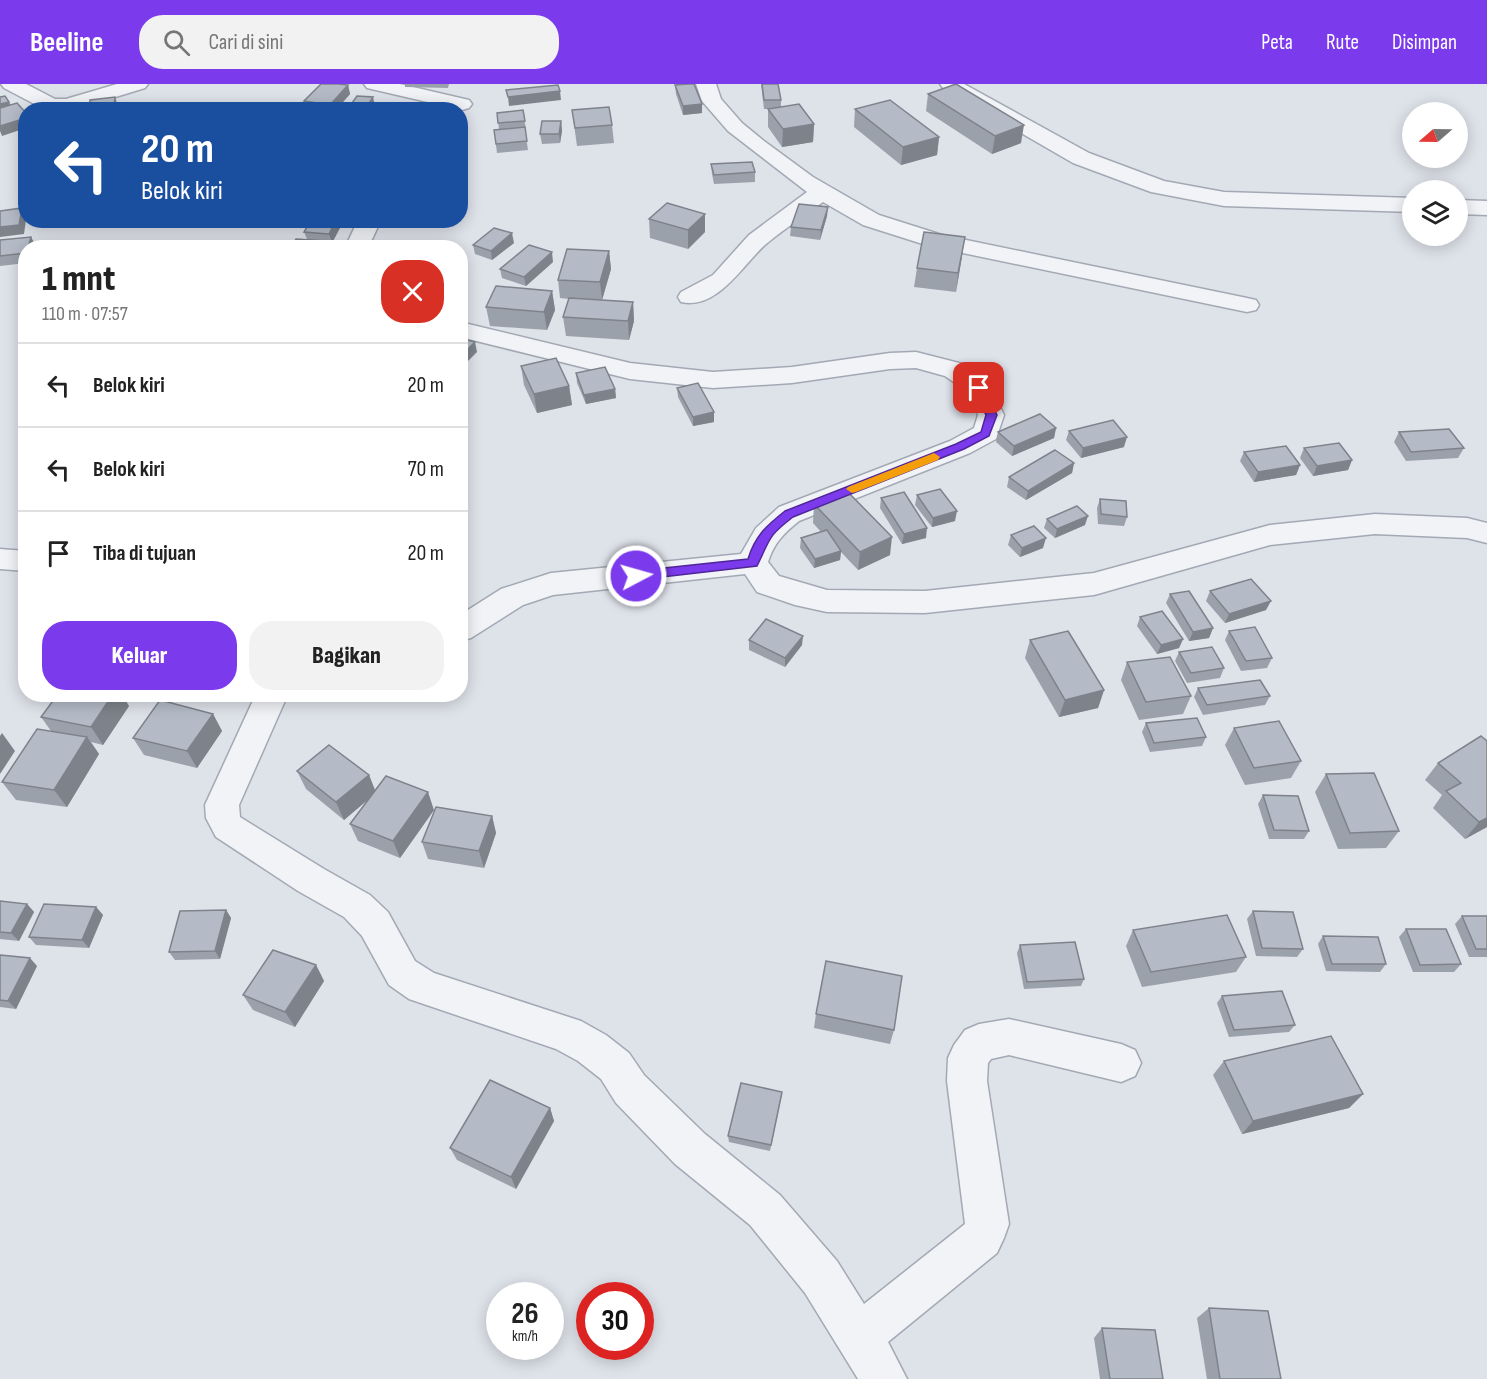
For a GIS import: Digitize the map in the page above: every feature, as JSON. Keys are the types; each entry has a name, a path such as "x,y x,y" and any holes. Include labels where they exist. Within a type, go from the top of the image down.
{"street":[{"path":"11,84 45,102"},
{"path":"82,102 138,84"},
{"path":"374,84 465,101"},
{"path":"706,84 712,101 735,127 805,182 871,220 937,241 1247,305"},
{"path":"950,84 1081,158 1159,188 1224,199 1402,205"},
{"path":"690,297 721,280 757,240 822,192"},
{"path":"1468,207 1487,207"},
{"path":"468,330 630,371 713,380 792,375 890,361 916,360 954,370 979,388 991,415 986,434 960,447 789,514 769,530 758,548 753,563"},
{"path":"753,563 768,584 795,594 837,601 925,602 1094,584 1270,535 1375,524 1467,528 1487,533"},
{"path":"0,560 18,561"},
{"path":"468,625 512,597 551,584 753,563"},
{"path":"268,702 222,805 223,818 228,827 357,906 375,924 402,973 423,987 567,1034 592,1048 615,1066 630,1089 690,1149 765,1210 821,1277 884,1379"},
{"path":"857,1338 982,1238 987,1224 967,1081 968,1058 979,1043 1009,1036 1121,1063"}],"building":[{"path":"321,84 348,85 333,102 304,101"},
{"path":"694,84 702,104 683,106 675,85"},
{"path":"762,84 778,84 781,100 764,100"},
{"path":"956,84 1024,125 995,136 928,94"},
{"path":"558,85 560,91 508,97 506,90"},
{"path":"5,96 9,102 0,104 0,97"},
{"path":"357,96 373,97 370,102 353,102"},
{"path":"115,97 114,102 90,102 90,100"},
{"path":"890,100 939,137 903,147 855,109"},
{"path":"17,103 18,120 0,126 0,108"},
{"path":"799,104 814,124 783,129 768,109"},
{"path":"609,107 612,125 575,128 572,110"},
{"path":"523,110 525,121 498,123 497,113"},
{"path":"542,121 561,121 559,134 540,134"},
{"path":"525,127 527,141 496,144 494,130"},
{"path":"752,162 755,172 714,175 711,164"},
{"path":"667,203 705,214 688,230 649,219"},
{"path":"799,204 828,207 821,230 791,227"},
{"path":"18,209 18,225 0,227 0,211"},
{"path":"306,228 332,228 329,234 304,232"},
{"path":"494,228 512,233 491,251 473,245"},
{"path":"924,232 965,237 958,273 917,268"},
{"path":"31,237 30,240 18,240 18,254 0,256 0,240"},
{"path":"529,245 552,252 524,277 500,269"},
{"path":"567,249 609,251 600,282 558,280"},
{"path":"496,286 552,291 544,312 486,307"},
{"path":"569,298 633,302 628,321 563,317"},
{"path":"468,340 475,342 468,349"},
{"path":"556,358 569,386 534,394 521,366"},
{"path":"605,367 615,389 584,395 576,373"},
{"path":"698,383 714,412 693,417 677,388"},
{"path":"1040,414 1056,428 1014,446 998,432"},
{"path":"1113,420 1127,437 1083,448 1069,431"},
{"path":"1449,429 1464,448 1411,452 1399,432"},
{"path":"1339,443 1352,460 1317,466 1304,448"},
{"path":"1286,446 1300,465 1258,472 1244,452"},
{"path":"1055,450 1074,463 1028,491 1009,477"},
{"path":"940,489 957,511 933,518 917,495"},
{"path":"846,490 892,537 860,552 814,504"},
{"path":"904,492 927,528 904,534 881,498"},
{"path":"1100,499 1126,501 1127,517 1101,514"},
{"path":"1077,506 1088,516 1057,529 1047,519"},
{"path":"1034,526 1046,538 1022,548 1011,535"},
{"path":"827,530 841,551 815,559 801,538"},
{"path":"1251,579 1271,601 1229,614 1210,591"},
{"path":"1189,591 1213,628 1193,632 1170,594"},
{"path":"1162,611 1183,639 1161,645 1140,617"},
{"path":"766,619 803,636 785,658 749,640"},
{"path":"1255,627 1272,658 1246,661 1229,631"},
{"path":"1068,631 1104,690 1065,700 1030,640"},
{"path":"1212,647 1224,668 1191,673 1179,652"},
{"path":"1170,657 1191,696 1146,702 1127,662"},
{"path":"1260,680 1270,696 1207,705 1198,688"},
{"path":"52,702 108,702 91,727 41,717"},
{"path":"159,702 168,702 213,714 187,751 133,738"},
{"path":"1197,718 1206,737 1154,743 1146,723"},
{"path":"1279,721 1301,761 1254,768 1234,728"},
{"path":"37,729 87,737 54,790 2,782"},
{"path":"1481,736 1487,741 1487,818 1479,822 1446,791 1461,783 1438,763"},
{"path":"329,745 369,775 336,802 297,771"},
{"path":"1374,773 1399,831 1350,833 1326,774"},
{"path":"386,776 428,792 393,841 350,824"},
{"path":"1263,795 1298,796 1309,831 1274,830"},
{"path":"436,807 492,816 479,851 422,842"},
{"path":"0,901 27,904 11,933 0,932"},
{"path":"44,904 96,907 82,940 29,937"},
{"path":"226,910 215,951 169,952 180,911"},
{"path":"1253,911 1293,912 1303,949 1262,948"},
{"path":"1227,915 1246,957 1151,972 1133,930"},
{"path":"1462,916 1487,916 1487,949 1476,949"},
{"path":"1406,929 1446,929 1461,964 1420,965"},
{"path":"1323,936 1378,937 1386,964 1332,964"},
{"path":"1075,942 1084,979 1027,982 1020,945"},
{"path":"273,950 316,965 285,1012 243,995"},
{"path":"0,955 30,958 8,1001 0,1000"},
{"path":"826,961 902,976 894,1030 816,1014"},
{"path":"1282,991 1295,1025 1234,1030 1222,996"},
{"path":"1331,1036 1363,1094 1253,1121 1224,1061"},
{"path":"490,1080 550,1108 511,1177 450,1148"},
{"path":"741,1083 782,1092 771,1145 728,1136"},
{"path":"1209,1308 1268,1311 1281,1379 1220,1379"},
{"path":"1102,1328 1155,1330 1163,1379 1110,1379"}],"slow traffic":[{"path":"852,489 934,457"}],"route":[{"path":"636,576 753,563 758,548 769,530 789,514 960,447 986,434 991,415 979,388"}]}
